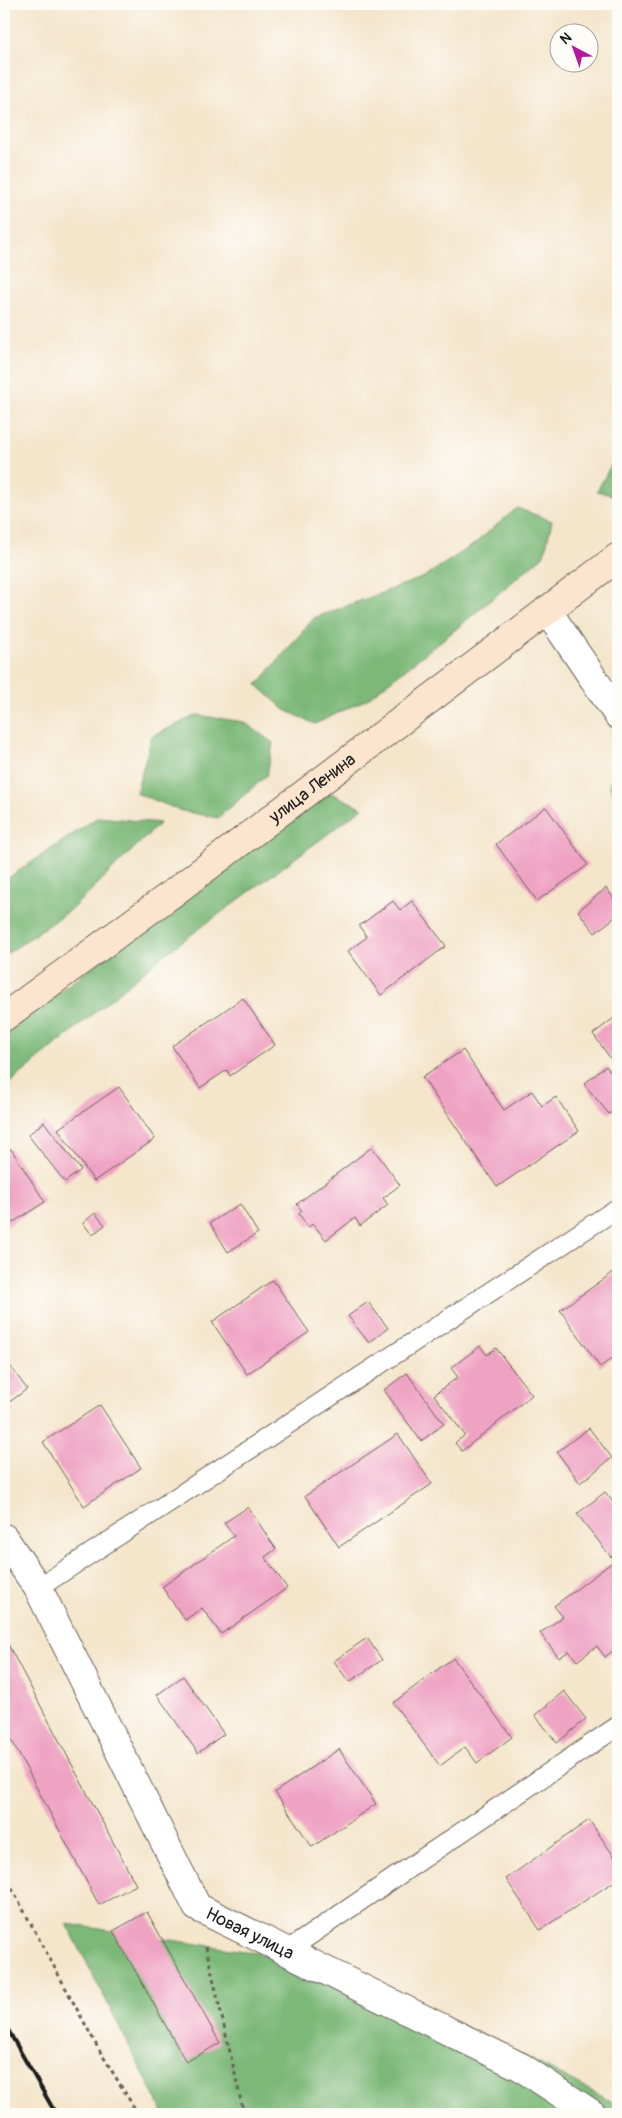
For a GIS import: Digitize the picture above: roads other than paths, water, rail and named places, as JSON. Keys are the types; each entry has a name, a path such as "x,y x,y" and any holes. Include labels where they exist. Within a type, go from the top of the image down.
{"main road":[{"name":"улица Ленина","path":"4,1017 173,893 618,557"}],"street":[{"path":"548,610 618,715"},
{"name":"Новая улица","path":"4,1538 38,1588 197,1907 521,2067 592,2114"}],"lane":[{"path":"38,1588 618,1208"},
{"path":"285,1952 618,1726"}],"railway":[{"path":"4,2023 56,2114"}]}
